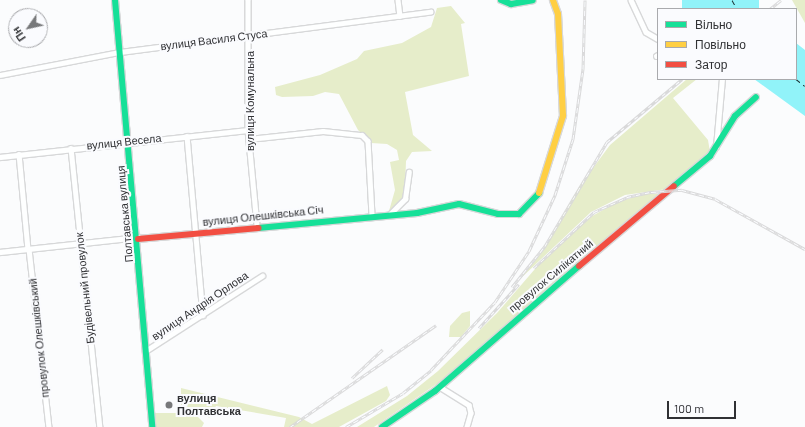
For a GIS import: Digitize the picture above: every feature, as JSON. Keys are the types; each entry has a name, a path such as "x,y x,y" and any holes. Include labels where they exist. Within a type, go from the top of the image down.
{"street":[{"name":"Полтавська вулиця","path":"114,0 148,350 152,427"},
{"name":"вулиця Комунальна","path":"248,0 250,36 248,130 257,226"},
{"path":"398,0 400,16"},
{"path":"501,0 511,4 533,0"},
{"path":"389,215 459,204 509,215 519,214 533,204 551,162 563,116 558,14 553,0"},
{"path":"631,0 646,32 657,38"},
{"name":"вулиця Василя Стуса","path":"0,75 120,52 430,12"},
{"path":"716,147 722,80"},
{"name":"провулок Силікатний","path":"382,427 440,387 538,300 710,156 735,116 756,97"},
{"name":"вулиця Весела","path":"0,157 128,141 248,130"},
{"path":"249,139 323,131 362,135 368,142 372,216"},
{"path":"188,136 203,315"},
{"name":"Будівельний провулок","path":"71,148 100,427"},
{"name":"провулок Олешківський","path":"19,154 49,427"},
{"path":"389,215 402,206 409,172"},
{"name":"вулиця Олешківська Січ","path":"0,252 257,226 389,215"},
{"name":"вулиця Андрія Орлова","path":"148,350 262,276"},
{"path":"440,387 469,405 471,413 467,427"}],"green space":[{"path":"792,0 805,0 805,23 797,8"},
{"path":"451,6 465,23 461,24 469,76 405,92 413,135 432,151 412,152 406,161 405,189 399,206 389,211 395,190 390,162 399,160 397,150 387,144 371,143 358,130 339,94 325,92 313,96 282,97 276,95 275,87 320,75 357,59 364,51 402,43 431,27 437,8"},
{"path":"686,80 696,80 673,98 708,140 710,152 667,189 625,195 591,212 519,280 542,252 579,187 610,145"},
{"path":"645,194 662,194 438,383 374,427 357,427 407,396 438,371 497,313 541,262 587,219 617,202"},
{"path":"470,311 470,326 461,337 449,337 450,326 462,313"},
{"path":"387,386 390,395 386,401 339,427 284,427 286,418 216,406 209,418 204,409 181,406 181,388 299,417 312,424"},
{"path":"155,413 194,413 204,423 202,427 156,427"}],"water":[{"path":"682,0 759,0 759,8 682,8"},
{"path":"797,44 805,50 805,116 755,80 797,80"}],"ferry route":[{"path":"732,0 736,8"},
{"path":"797,80 805,86"}],"railway":[{"path":"346,427 403,393 431,370 495,302 529,251 555,195 573,139 583,69 585,0"},
{"path":"771,8 781,0"},
{"path":"512,287 545,246 607,142 681,80"},
{"path":"534,268 594,212 627,197 651,192 682,190 715,199 805,249"},
{"path":"479,328 519,284"},
{"path":"290,427 436,325"},
{"path":"352,378 383,349"}],"traffic: fast":[{"path":"115,0 152,427"},
{"path":"501,0 511,4 533,0"},
{"path":"674,186 710,156 735,116 756,97"},
{"path":"258,228 417,213 459,204 498,214 519,214 539,193"},
{"path":"382,427 435,391 579,266"}],"traffic: slow":[{"path":"539,193 563,116 558,14 553,0"}],"traffic: jam":[{"path":"579,266 674,186"},
{"path":"138,239 258,228"}],"place":[{"name":"вулиця Полтавська","path":"169,405"}]}
